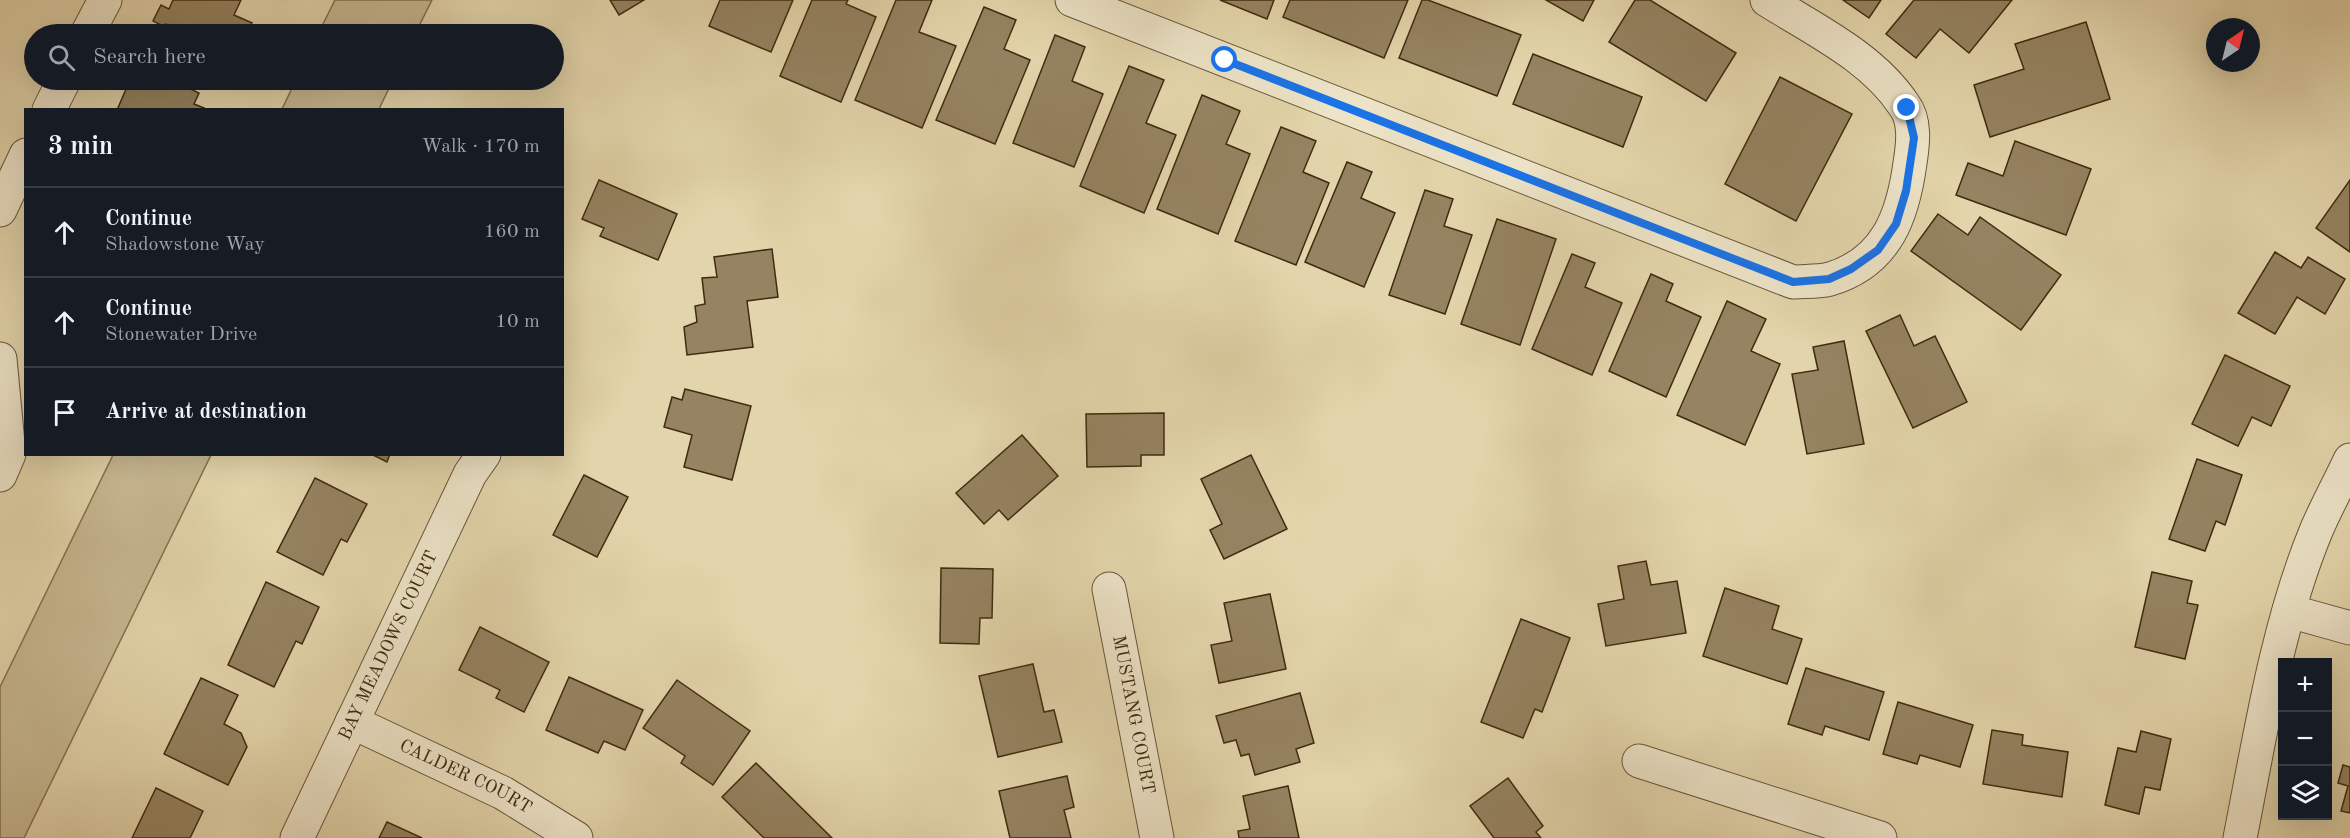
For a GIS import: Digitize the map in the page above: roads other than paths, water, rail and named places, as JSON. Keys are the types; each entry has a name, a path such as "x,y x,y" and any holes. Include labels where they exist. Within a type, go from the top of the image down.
{"street":[{"path":"92,24 105,0"},
{"path":"1072,0 1793,282 1829,279 1851,269 1878,250 1896,224 1906,191 1914,138 1907,108 1889,84 1847,50 1767,0"},
{"path":"50,108 59,90"},
{"path":"0,210 24,159"},
{"path":"0,359 9,454 0,475"},
{"name":"BAY MEADOWS COURT","path":"297,838 470,474 483,456"},
{"path":"2241,838 2262,724 2289,611 2316,532 2350,460"},
{"name":"MUSTANG COURT","path":"1109,589 1157,838"},
{"path":"2289,611 2350,628"},
{"name":"CALDER COURT","path":"352,722 502,793 576,838"},
{"path":"1639,761 1880,838"}]}
